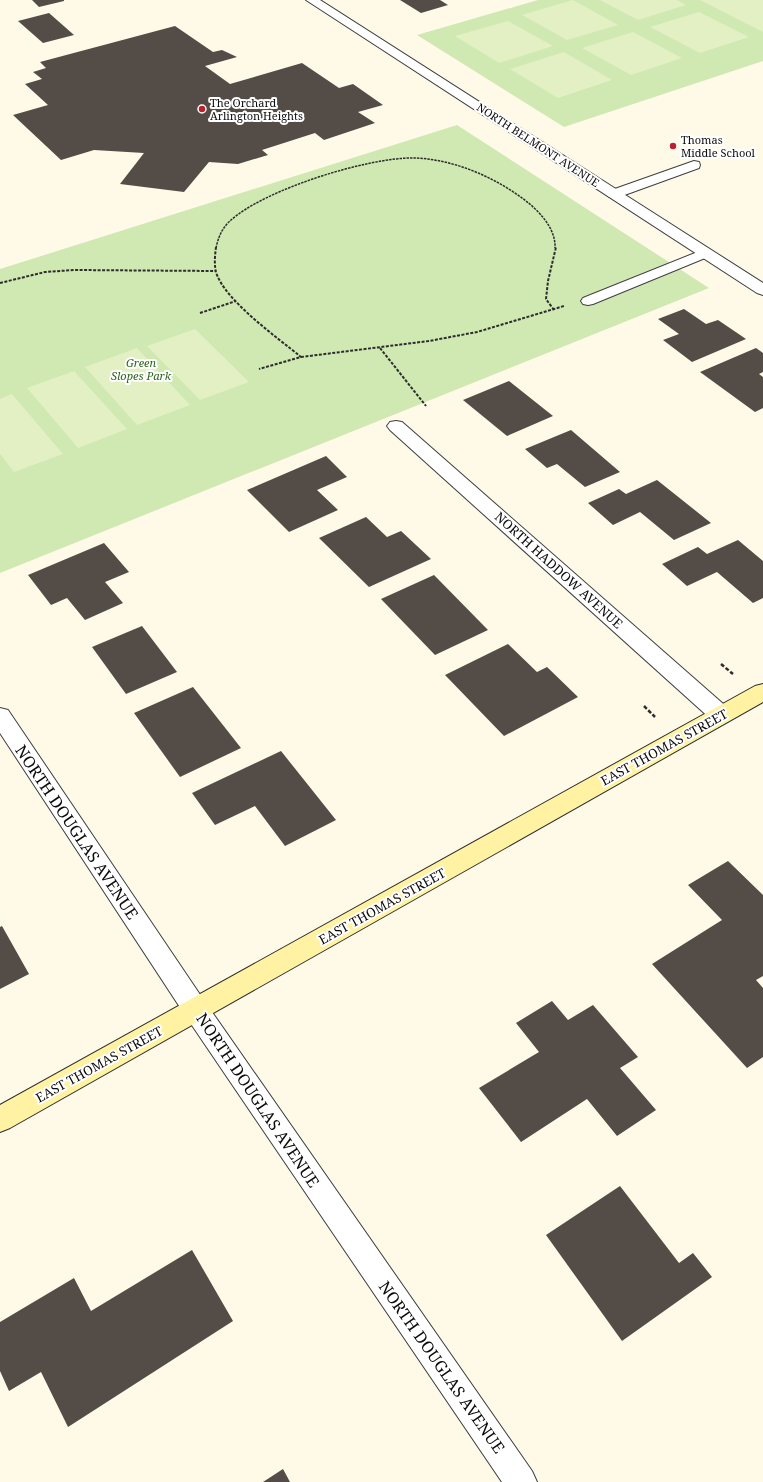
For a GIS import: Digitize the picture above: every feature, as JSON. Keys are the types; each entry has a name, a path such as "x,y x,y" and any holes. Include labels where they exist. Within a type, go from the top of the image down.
{"street":[{"name":"NORTH BELMONT AVENUE","path":"312,0 763,290"},
{"name":"NORTH HADDOW AVENUE","path":"396,426 721,715"},
{"name":"EAST THOMAS STREET","path":"0,1119 763,692"},
{"name":"NORTH DOUGLAS AVENUE","path":"0,716 196,1010 520,1482"}],"lane":[{"path":"614,194 694,165"},
{"path":"588,301 705,253"}],"path":[{"path":"300,357 236,301 221,284 215,271 216,245 220,233 229,222 249,207 275,194 362,165 400,159 432,160 452,164 487,177 508,188 530,204 549,225 556,241 553,262 548,280 546,299 554,310"},
{"path":"0,283 45,272 74,270 215,271"},
{"path":"200,313 236,301"},
{"path":"259,369 300,357 380,348 477,332 577,302 588,301"},
{"path":"380,348 426,406"}],"green space":[{"path":"538,0 763,0 763,61 564,127 417,35"},
{"path":"573,0 618,25 567,40 522,15"},
{"path":"600,0 677,0 686,5 638,20"},
{"path":"700,0 763,0 763,32"},
{"path":"699,12 749,37 700,53 650,27"},
{"path":"508,21 553,46 499,63 455,36"},
{"path":"633,32 682,58 631,75 582,48"},
{"path":"564,52 612,80 558,98 510,69"},
{"name":"Green Slopes Park","path":"457,125 709,288 0,573 0,269"},
{"path":"195,329 249,382 200,400 147,346"},
{"path":"137,348 190,405 137,425 85,367"},
{"path":"74,371 127,429 78,448 27,388"},
{"path":"12,394 63,454 14,472 0,454 0,399"}],"building":[{"path":"32,0 64,0 64,1 39,7"},
{"path":"400,0 440,0 448,5 421,13"},
{"path":"49,13 74,35 43,43 18,21"},
{"name":"The Orchard Arlington Heights","path":"175,26 213,52 222,50 237,57 205,66 230,84 302,63 339,88 353,84 383,105 358,112 375,123 324,140 315,133 262,150 268,155 238,164 209,162 184,192 120,184 144,153 94,150 61,160 13,115 48,105 25,84 42,79 33,72 46,68 40,62"},
{"path":"684,309 706,324 718,320 746,339 692,362 663,340 679,334 658,319"},
{"path":"756,348 763,353 763,372 759,374 763,377 763,408 755,412 700,372"},
{"path":"509,381 553,416 507,436 463,400"},
{"path":"571,430 620,472 585,487 557,464 547,468 525,449"},
{"path":"326,456 347,477 317,490 338,510 289,532 247,490"},
{"path":"657,480 711,523 674,540 640,512 613,525 588,503 619,489 626,494"},
{"path":"366,517 387,537 401,531 431,559 369,587 319,538"},
{"path":"738,540 763,561 763,598 753,603 717,572 687,586 662,564 698,547 707,554"},
{"path":"104,543 129,572 105,582 123,603 85,620 67,598 51,605 28,575"},
{"path":"434,575 488,630 435,655 381,599"},
{"path":"142,626 177,672 126,694 92,647"},
{"path":"508,644 537,672 547,667 578,697 504,736 445,675"},
{"path":"193,687 241,748 180,777 134,713"},
{"path":"281,751 336,820 285,846 255,806 215,825 192,793"},
{"path":"728,861 763,895 763,976 756,980 763,988 763,1057 747,1068 652,964 722,920 688,885"},
{"path":"2,926 29,974 0,989 0,927"},
{"path":"552,1001 568,1020 593,1005 638,1057 620,1068 656,1110 617,1136 587,1099 521,1142 479,1088 539,1052 516,1023"},
{"path":"620,1186 679,1263 693,1253 712,1277 622,1341 546,1235"},
{"path":"192,1250 233,1321 68,1427 41,1372 9,1391 0,1371 0,1322 74,1278 91,1311"},
{"path":"283,1469 290,1482 263,1482"}],"place":[{"name":"The Orchard Arlington Heights","path":"202,109"},
{"name":"Thomas Middle School","path":"673,146"}]}
